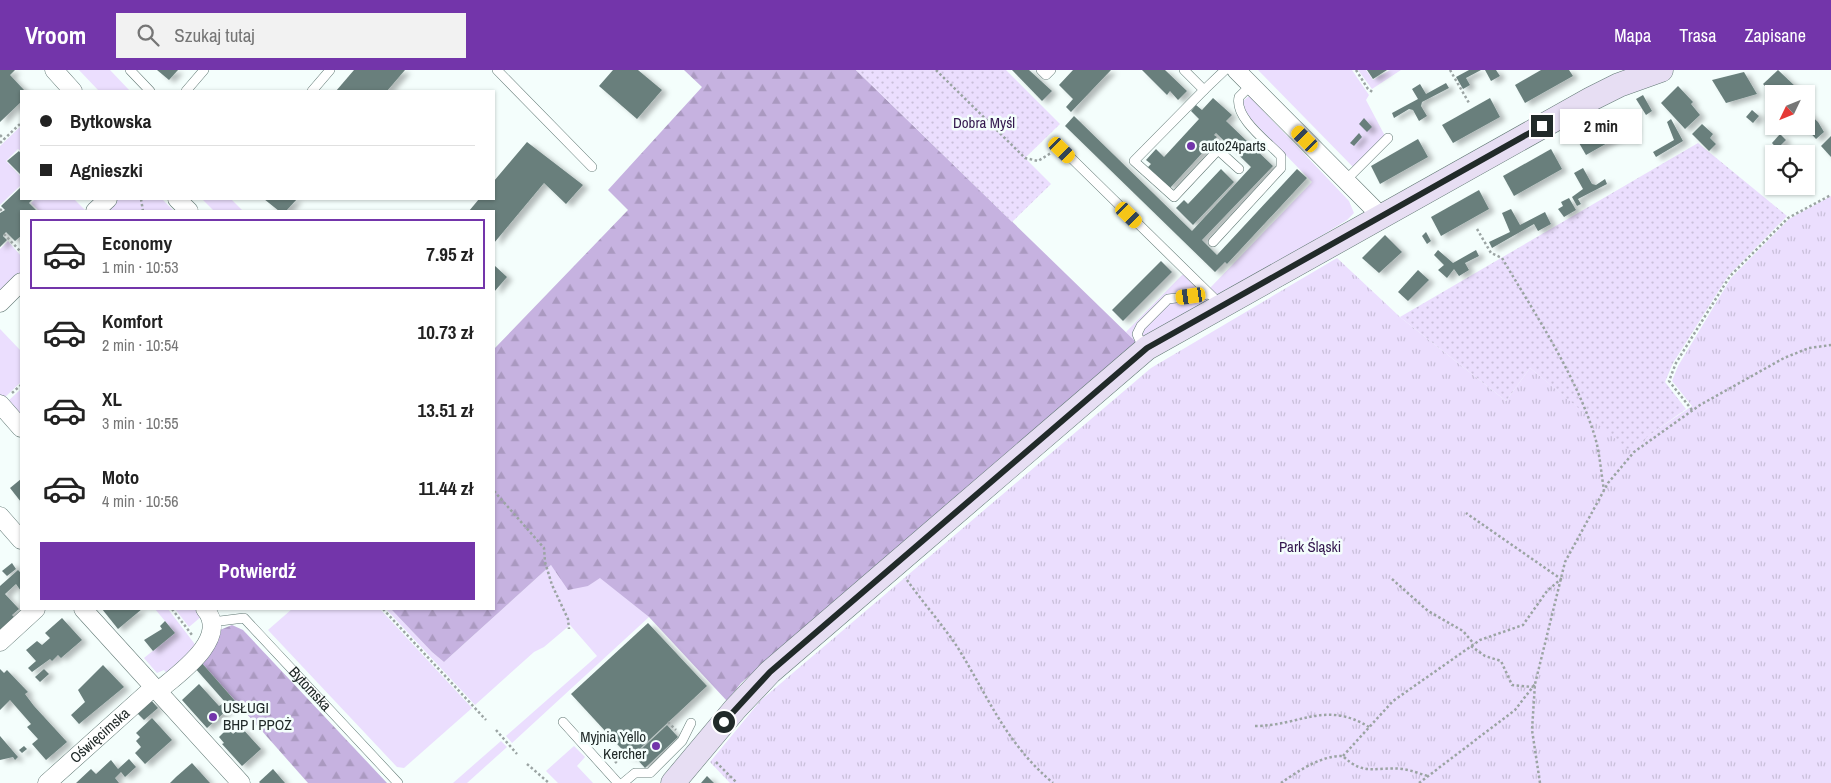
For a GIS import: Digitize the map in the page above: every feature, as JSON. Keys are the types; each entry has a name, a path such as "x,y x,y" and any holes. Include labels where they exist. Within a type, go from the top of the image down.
{"street":[{"path":"54,70 72,90"},
{"path":"1236,70 1382,216"},
{"path":"673,783 735,709 770,672 1144,351 1215,300 1382,216 1611,89 1661,70"},
{"path":"96,210 107,200"},
{"path":"178,200 188,210"},
{"path":"0,303 20,283"},
{"path":"0,404 20,427"},
{"path":"0,516 20,539"},
{"path":"0,642 35,610"},
{"path":"84,610 241,783"},
{"name":"Bytomska","path":"156,689 203,649 211,633 208,615"},
{"name":"Oświęcimska","path":"46,783 156,689"}],"lane":[{"path":"130,70 149,90"},
{"path":"187,90 204,70"},
{"path":"313,90 330,70"},
{"path":"497,70 592,167"},
{"path":"1041,70 1046,75 1051,70"},
{"path":"1184,70 1204,90"},
{"path":"1225,70 1134,161 1174,197 1218,150 1239,169"},
{"path":"1213,242 1281,168 1281,156 1245,119 1239,110 1239,97 1251,85"},
{"path":"1346,180 1388,138"},
{"path":"1062,150 1215,300"},
{"path":"1144,351 1137,334 1141,326 1168,299 1215,300"},
{"name":"Bytomska","path":"208,615 244,618 398,783"},
{"path":"563,722 618,783"},
{"path":"623,783 635,773 650,773 682,741 691,723"}],"path":[{"path":"936,70 1025,158 1038,161 1056,150 1062,150"},
{"path":"1356,70 1368,89 1374,93"},
{"path":"1450,70 1469,103"},
{"path":"0,143 20,124"},
{"path":"0,135 4,139"},
{"path":"1692,410 1669,381 1676,363 1730,276 1788,218 1831,195"},
{"path":"0,209 3,212"},
{"path":"1477,229 1491,253 1502,258 1544,327 1572,382 1595,438 1604,491"},
{"path":"4,234 20,251"},
{"path":"1540,783 1532,730 1534,685 1565,562 1616,472 1634,452 1692,410 1784,358 1809,348 1831,345"},
{"path":"495,492 544,548 545,562 568,619 569,629"},
{"path":"1466,513 1561,579"},
{"path":"906,579 957,648 1006,732 1030,764 1053,783"},
{"path":"1281,783 1322,759 1343,756 1393,701 1473,645 1497,632 1523,625 1547,591 1561,579"},
{"path":"1392,580 1428,610 1463,631 1473,645 1485,656 1501,661 1512,685 1534,685"},
{"path":"173,610 203,649"},
{"path":"384,610 486,720"},
{"path":"1419,783 1515,710 1534,685"},
{"path":"1254,726 1269,726 1314,715 1334,714 1355,718 1370,727"},
{"path":"668,722 673,727"},
{"path":"496,730 517,754"},
{"path":"1343,756 1362,770 1401,769 1428,776"},
{"path":"713,760 736,783"},
{"path":"527,764 549,783"}],"green space":[{"path":"79,70 110,70 129,90 98,90"},
{"path":"684,70 856,70 1136,342 741,683 727,701 649,617 600,578 588,586 568,590 551,565 444,662 392,610 495,610 495,348 628,210 608,190 702,87"},
{"name":"Dobra Myśl","path":"856,70 1006,70 1060,124 1025,158 1051,184 1012,222"},
{"path":"1258,70 1352,70 1369,95 1366,100 1385,136 1354,168"},
{"path":"1358,70 1366,70 1373,80 1390,70 1401,70 1372,89"},
{"path":"1249,96 1349,201 1354,213 1347,220 1220,298 1210,288 1312,182 1242,110 1243,101"},
{"path":"20,127 20,150 18,149 6,161 20,176 20,186 0,205 0,146"},
{"path":"1698,143 1787,216 1728,276 1673,363 1665,382 1686,409 1629,450 1530,368 1506,401 1400,317"},
{"name":"Park Śląski","path":"1831,196 1831,783 730,783 710,762 761,700 1151,368 1337,258 1400,317 1506,401 1530,368 1629,449 1692,406 1672,381 1678,366 1731,278 1789,219"},
{"path":"34,200 75,200 85,210 38,210 31,203"},
{"path":"112,200 163,200 173,210 107,210"},
{"path":"203,200 232,200 242,210 213,210"},
{"path":"8,241 20,255 20,279 0,299 0,249"},
{"path":"1184,273 1202,290 1166,295 1136,342 1126,332"},
{"path":"1207,298 1212,303 1144,339 1141,335 1143,329 1169,303"},
{"path":"0,329 20,350 20,383 3,399 0,395"},
{"path":"20,390 20,417 7,402"},
{"path":"551,565 588,586 600,577 649,617 512,743 506,736 597,656 570,625 544,647 534,652 475,705 387,610 392,610 444,662"},
{"path":"156,610 169,610 197,647 168,675 164,670 157,673 144,658 175,633"},
{"path":"176,610 199,610 202,616 189,627"},
{"path":"291,610 381,610 472,708 404,768 397,767 268,630"},
{"path":"232,625 243,630 387,783 308,783 201,662 220,630"},
{"path":"501,741 507,747 467,783 453,783"},
{"path":"574,746 585,757 577,766 593,783 558,783 546,771"}],"building":[{"path":"0,70 15,70 10,75 24,90 20,90 20,103 0,122"},
{"path":"157,70 178,70 169,80"},
{"path":"354,70 405,70 388,90 337,90"},
{"path":"613,70 638,70 662,90 637,119 599,86"},
{"path":"1012,70 1029,70 1052,91 1042,101"},
{"path":"1073,70 1111,70 1071,112 1066,107 1073,99 1059,85"},
{"path":"1142,70 1165,70 1187,91 1178,100 1170,91 1167,95"},
{"path":"1367,70 1387,70 1373,79"},
{"path":"1469,70 1481,70 1466,78 1470,85 1463,89 1456,77"},
{"path":"1485,70 1496,70 1500,76 1491,81"},
{"path":"1541,70 1569,70 1573,76 1525,103 1515,85"},
{"path":"1778,70 1794,85 1765,86 1763,84"},
{"path":"1744,72 1757,94 1726,103 1712,80"},
{"path":"1446,83 1449,88 1422,102 1421,106 1427,116 1419,121 1413,110 1409,109 1394,118 1392,113 1418,99 1412,89 1420,84 1426,94"},
{"path":"1678,86 1693,102 1691,104 1700,115 1685,129 1661,103"},
{"path":"1643,95 1652,111 1646,115 1636,99"},
{"path":"1213,98 1232,115 1226,121 1273,166 1202,240 1217,255 1297,169 1307,178 1227,264 1225,262 1215,272 1065,126 1074,116 1192,231 1251,167 1216,133 1214,135 1217,137 1170,188 1148,167 1151,164 1146,160 1156,149 1164,157 1199,119 1191,111 1196,105 1202,110"},
{"path":"1490,98 1500,117 1453,143 1442,125"},
{"path":"1623,109 1634,128 1586,155 1575,136"},
{"path":"1752,110 1759,116 1753,123 1746,117"},
{"path":"1364,118 1372,127 1367,132 1359,124"},
{"path":"1671,119 1683,141 1656,157 1653,152 1674,140 1667,122"},
{"path":"1815,119 1824,132 1816,139 1812,135 1815,135"},
{"path":"1702,124 1713,134 1710,138 1716,144 1709,151 1692,134"},
{"path":"1359,133 1362,137 1354,146 1350,143"},
{"path":"1779,135 1786,140 1781,145 1774,145 1772,143"},
{"path":"1831,136 1831,157 1821,146"},
{"path":"1418,139 1428,157 1380,184 1371,166"},
{"path":"527,142 583,185 566,204 544,183 495,242 495,210 470,210 478,200 495,200 495,180"},
{"path":"1551,149 1562,169 1514,196 1503,176"},
{"path":"19,151 20,174 7,161"},
{"path":"1583,168 1592,184 1596,185 1605,179 1607,184 1578,199 1581,204 1577,206 1572,197 1583,189 1574,173"},
{"path":"1221,169 1234,182 1193,225 1176,208 1184,200 1188,204"},
{"path":"20,188 20,200 32,200 29,203 36,210 20,210 20,237 15,241 6,232 3,236 7,240 0,247 0,213 5,210 1,206"},
{"path":"1479,190 1489,209 1441,236 1431,217"},
{"path":"1569,198 1576,210 1564,217 1558,209 1563,206 1561,202"},
{"path":"265,200 296,200 287,210 278,210"},
{"path":"1511,209 1520,225 1545,212 1551,224 1538,231 1534,224 1492,248 1489,242 1510,232 1502,213"},
{"path":"1426,232 1431,241 1427,244 1422,236"},
{"path":"1385,235 1402,252 1379,273 1362,258"},
{"path":"1438,250 1453,263 1476,250 1479,256 1465,263 1469,270 1459,276 1454,269 1447,278 1438,270 1444,265 1434,255"},
{"path":"1161,261 1172,272 1123,321 1112,310"},
{"path":"495,266 507,277 495,291"},
{"path":"1418,270 1429,280 1408,301 1398,292"},
{"path":"20,480 20,501 10,488"},
{"path":"12,563 16,569 7,576 2,571"},
{"path":"18,570 20,572 20,590 16,584 5,594 19,609 12,615 16,619 0,634 0,586"},
{"path":"103,610 141,610 118,629"},
{"path":"62,618 82,640 61,658 58,655 52,661 50,659 32,672 28,668 36,661 26,650 37,641 42,645 50,638 45,633"},
{"path":"165,621 175,633 153,651 144,640 162,629 160,626"},
{"path":"648,623 707,686 630,758 571,694"},
{"path":"201,662 236,702 207,728 182,700 199,684 219,706 225,702 194,667"},
{"path":"103,665 124,687 79,724 71,715 85,702 78,690"},
{"path":"0,669 4,673 7,670 28,692 25,694 34,706 67,742 46,760 32,744 38,739 27,727 31,724 10,700 0,710"},
{"path":"44,669 49,674 40,682 35,677"},
{"path":"151,700 158,708 144,720 137,713"},
{"path":"152,718 172,740 145,764 135,753 141,747 136,741 140,737 136,733"},
{"name":"Myjnia Yello Kercher","path":"667,725 678,737 645,768 634,756"},
{"path":"241,727 261,749 242,766 222,744 224,743 219,737 228,728 233,734"},
{"path":"0,736 18,757 15,760 13,757 0,760"},
{"path":"24,746 27,749 22,753 19,750"},
{"path":"129,759 136,767 125,777 121,772 115,778 119,783 76,783 91,769 96,774 111,760 118,769"},
{"path":"192,763 210,783 170,783 176,777"},
{"path":"273,769 285,783 259,782"},
{"path":"707,776 714,783 701,783"}],"place":[{"name":"auto24parts","path":"1191,146"},
{"name":"USŁUGI BHP I PPOŻ","path":"213,717"},
{"name":"Myjnia Yello Kercher","path":"656,746"}],"route":[{"path":"724,722 770,672 1147,348 1542,126"}]}
